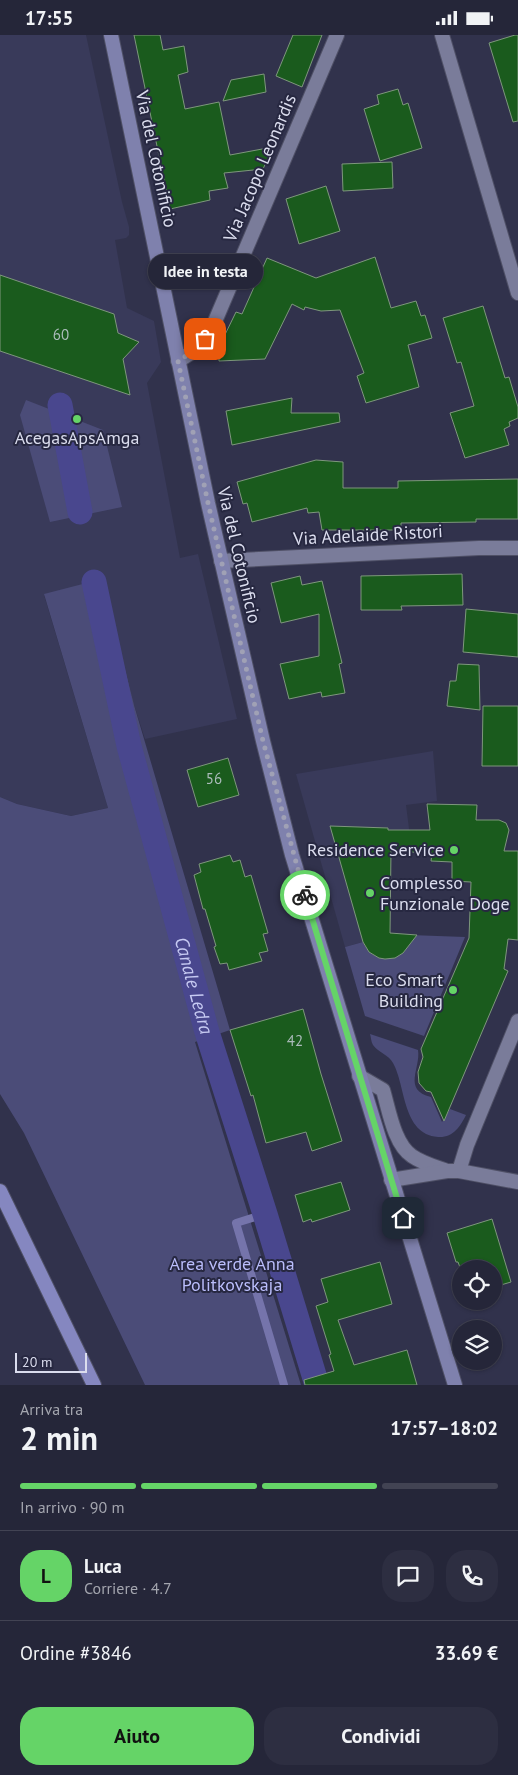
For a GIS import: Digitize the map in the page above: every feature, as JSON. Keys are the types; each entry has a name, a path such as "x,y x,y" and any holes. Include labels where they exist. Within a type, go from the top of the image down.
{"main road":[{"name":"Via del Cotonificio","path":"111,35 221,561 292,855 455,1385"},
{"path":"0,1191 94,1385"}],"street":[{"name":"Via Jacopo Leonardis","path":"178,361 197,349 213,326 337,35"},
{"path":"442,35 518,293"},
{"name":"Via Adelaide Ristori","path":"221,561 480,548 518,548"},
{"path":"453,1171 467,1145 518,1021"},
{"path":"360,1076 383,1090 397,1137 407,1153 413,1158 453,1171 518,1182"},
{"path":"391,1180 453,1171"}],"shaded area":[{"name":"AcegasApsAmga","path":"0,35 86,35 129,227 129,235 126,238 115,240 127,308 154,321 161,362 147,383 180,558 198,554 237,719 145,739 134,705 44,595 108,808 71,816 17,804 0,797"},
{"path":"433,751 437,801 406,805 412,852 391,852 390,933 410,939 408,947 395,958 384,959 369,952 363,942 345,947 296,774"}],"green space":[{"path":"26,400 103,430 122,507 50,522 20,415"},
{"name":"Area verde Anna Politkovskaja","path":"102,579 134,705 230,1030 195,1042 301,1385 145,1385 24,1133 0,1094 0,797 17,804 71,816 108,808 44,594"},
{"path":"410,935 465,937 424,1036 365,1016 345,947 363,942 368,950 375,955 382,958 390,958 398,956 404,951"},
{"path":"370,1034 418,1050 415,1078 417,1089 422,1094 431,1097 442,1122 450,1109 466,1115 452,1134 438,1137 426,1134 418,1127 411,1118 393,1063 373,1045"}],"building":[{"path":"134,35 160,35 163,50 184,46 188,72 178,75 185,109 219,102 230,155 273,147 263,169 224,173 228,188 209,191 210,200 170,209"},
{"path":"293,35 322,35 302,87 276,76"},
{"path":"518,35 518,121 513,122 489,43"},
{"path":"264,74 266,92 223,101 231,80"},
{"path":"398,89 403,105 408,103 422,148 380,161 364,109 379,104 377,95"},
{"path":"392,162 393,188 343,191 342,164"},
{"path":"326,186 340,231 299,244 286,199"},
{"path":"375,257 391,308 416,301 421,316 425,315 432,338 408,345 419,387 366,403 357,376 364,373 340,310 321,311 305,307 304,310 292,304 265,359 219,361 219,347 236,312 242,314 267,258 316,278"},
{"name":"AcegasApsAmga","path":"0,275 114,314 118,333 139,342 123,359 130,395 0,351"},
{"path":"483,306 505,378 509,377 518,407 518,418 509,422 510,426 504,429 509,445 465,458 450,413 474,406 461,362 457,363 443,318"},
{"path":"292,398 291,413 339,413 340,422 232,445 226,411"},
{"path":"316,460 343,462 343,488 398,488 398,481 518,479 518,519 476,519 476,522 401,523 401,530 322,530 319,512 308,513 307,508 252,522 247,503 243,504 237,482"},
{"path":"462,574 463,605 401,606 402,610 361,610 361,576"},
{"path":"300,576 302,585 322,581 342,663 339,664 345,693 322,697 321,692 289,699 280,664 319,656 319,614 281,623 271,583"},
{"path":"466,609 518,614 518,657 463,652"},
{"path":"458,664 479,665 480,710 447,706 450,681 456,681"},
{"path":"483,706 518,706 518,766 482,766"},
{"path":"228,758 239,795 198,807 187,770"},
{"path":"427,804 477,805 476,820 499,820 506,823 509,830 504,851 518,851 518,940 508,939 504,969 508,971 444,1121 431,1092 426,1091 419,1083 418,1072 423,1057 421,1049 469,938 471,882 452,881 452,862 431,861 432,853 391,851 390,933 417,935 403,953 395,958 379,958 369,952 363,942 330,826 388,828 388,830 430,830"},
{"path":"230,855 233,862 240,860 245,877 251,875 268,933 263,934 268,951 259,953 262,961 229,970 227,963 220,964 194,875 201,872 199,864"},
{"path":"303,1009 342,1141 312,1151 306,1132 266,1143 253,1095 251,1096 230,1030"},
{"path":"341,1182 350,1210 312,1222 311,1219 303,1222 295,1195"},
{"path":"492,1219 511,1282 502,1285 502,1260 455,1260 447,1233"},
{"path":"380,1262 392,1304 338,1320 354,1365 407,1350 417,1385 305,1385 304,1380 334,1371 329,1355 331,1354 316,1306 328,1302 321,1279"}],"waterway":[{"name":"Canale Ledra","path":"60,405 80,512"},
{"name":"Canale Ledra","path":"94,582 129,746 207,1032 317,1385"},
{"path":"265,1214 236,1223 284,1385"}],"way so far":[{"path":"205,339 197,349 178,361 208,503 263,741 292,855 305,895"}],"place":[{"name":"Idee in testa","path":"205,339"},
{"name":"AcegasApsAmga","path":"77,419"},
{"name":"Residence Service","path":"454,850"},
{"name":"Complesso Funzionale Doge","path":"370,893"},
{"name":"Eco Smart Building","path":"453,990"}],"route":[{"path":"305,895 403,1218"}]}
